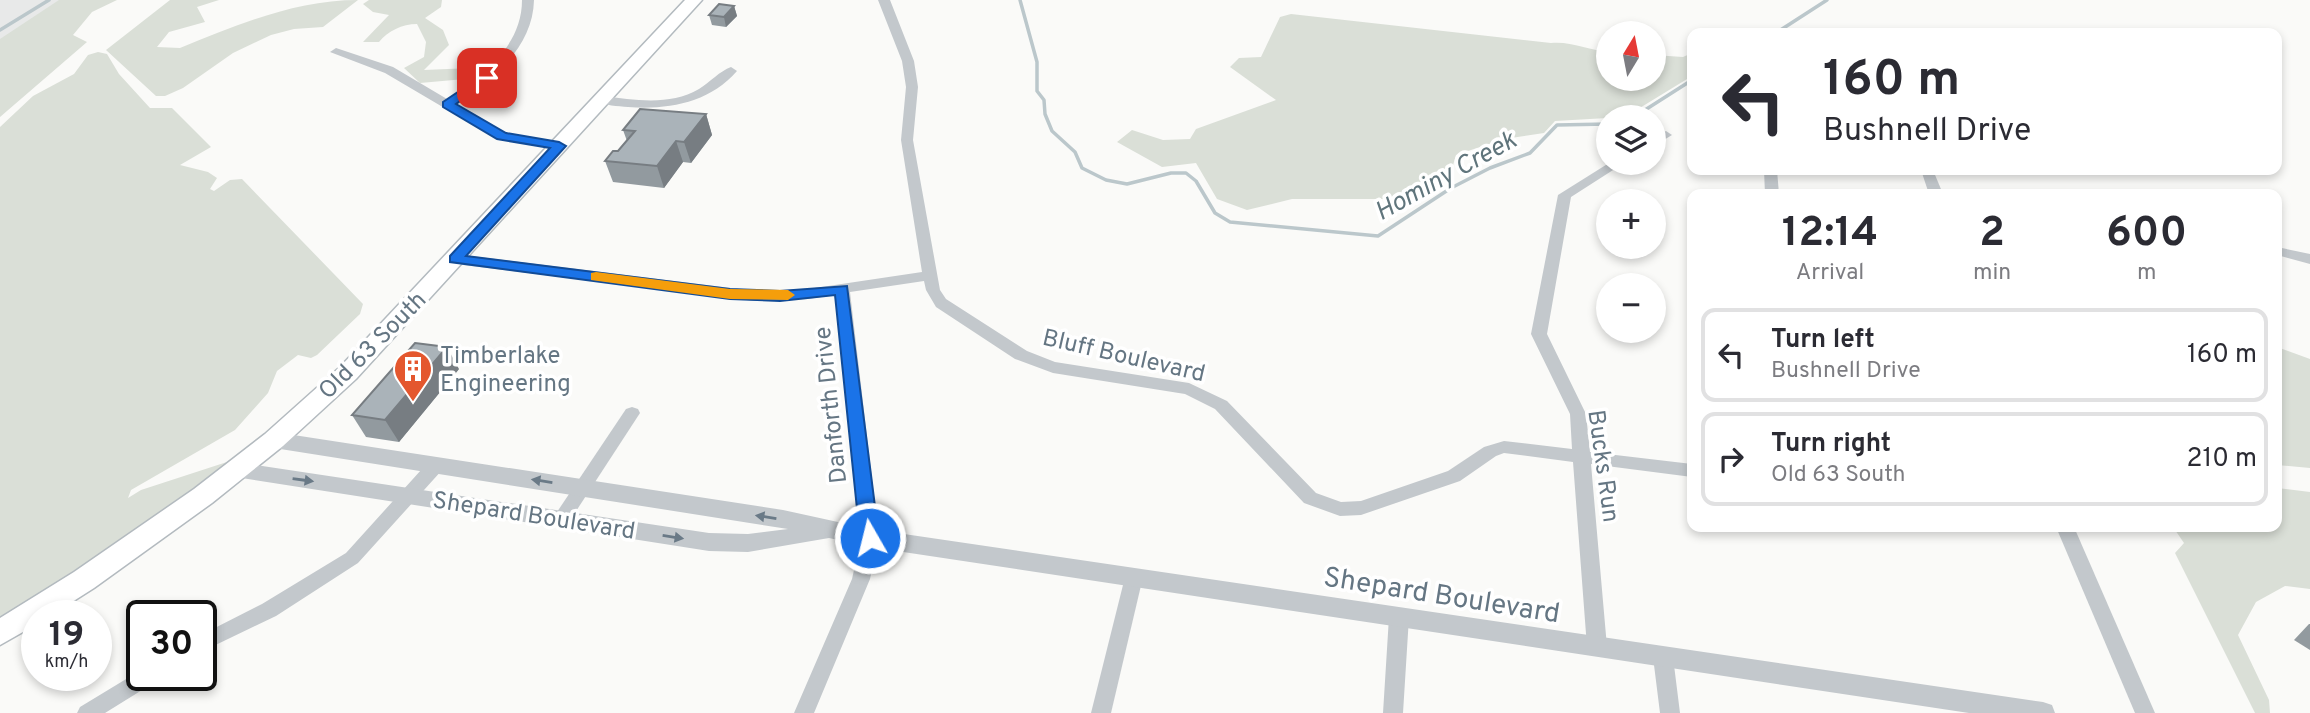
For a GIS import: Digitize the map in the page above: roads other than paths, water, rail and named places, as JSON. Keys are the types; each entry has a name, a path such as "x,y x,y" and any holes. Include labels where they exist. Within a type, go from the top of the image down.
{"main road":[{"name":"Old 63 South","path":"0,633 84,580 274,440 370,352 694,0"}],"street":[{"path":"447,104 484,81 498,64 525,27 528,0"},
{"name":"Bluff Boulevard","path":"884,0 908,61 912,87 907,140 933,290 941,303 1021,355 1053,367 1189,389 1210,397 1221,405 1299,488 1327,507 1354,509 1374,504 1454,476 1497,448 1687,470"},
{"path":"337,52 389,70 502,136 559,146"},
{"path":"603,100 653,106 673,105 702,92 731,71"},
{"name":"Bucks Run","path":"1597,647 1578,414 1539,334 1565,195 1598,175"},
{"path":"2282,252 2310,260"},
{"path":"455,259 730,294 780,296 932,275"},
{"name":"Danforth Drive","path":"804,713 861,579 870,538 842,289"},
{"path":"561,520 632,413"},
{"name":"Shepard Boulevard","path":"274,440 783,519 870,538 2043,713"},
{"path":"217,636 269,610 352,558 412,495 437,464"},
{"name":"Shepard Boulevard","path":"236,470 709,542 748,543 833,531"},
{"path":"2067,532 2145,713"},
{"path":"1101,713 1134,577"},
{"path":"1394,713 1399,618"},
{"path":"1663,657 1670,713"},
{"path":"87,713 126,689"}],"waterway":[{"path":"0,30 49,0"},
{"name":"Hominy Creek","path":"1020,0 1037,62 1037,91 1044,100 1045,114 1052,131 1075,152 1082,168 1106,180 1127,184 1171,173 1186,173 1196,181 1215,213 1230,222 1378,236 1451,188 1490,168 1530,153 1557,125 1596,124"},
{"name":"Hominy Creek","path":"1784,28 1827,0"},
{"name":"Hominy Creek","path":"1653,105 1687,83"}],"place":[{"name":"Timberlake Engineering","path":"413,403"}]}
